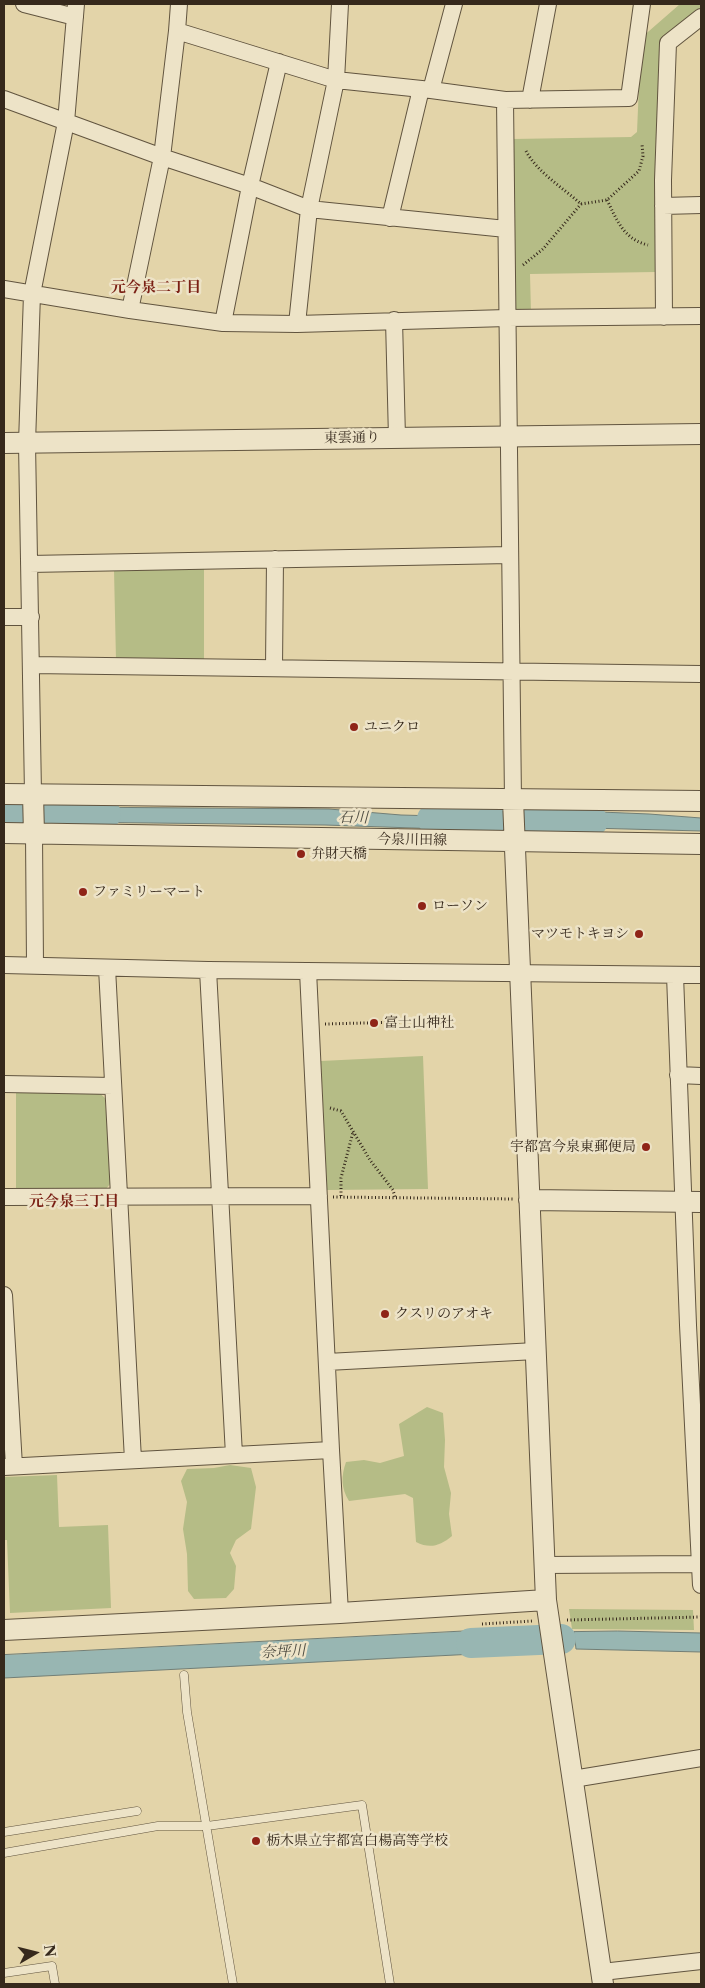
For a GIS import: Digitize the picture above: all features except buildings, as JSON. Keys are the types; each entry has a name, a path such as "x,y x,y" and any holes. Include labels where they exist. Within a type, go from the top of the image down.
{"street":[{"path":"24,4 75,10 66,122 32,294 27,442 32,665 35,965"},
{"path":"130,310 162,157 179,4"},
{"path":"297,324 309,209 336,80 340,4"},
{"path":"390,218 426,89 454,4"},
{"path":"530,100 548,4"},
{"path":"177,31 336,80 426,89 505,100 629,98 642,4"},
{"path":"664,317 663,206 668,43 700,20"},
{"path":"223,323 250,186 280,62"},
{"path":"4,99 162,157 250,186 309,209 506,229"},
{"path":"505,100 514,841 546,1600 602,1978 701,1961"},
{"path":"663,206 701,205"},
{"path":"4,289 223,323 297,324 394,320 701,316"},
{"path":"394,320 397,438"},
{"name":"東雲通り","path":"4,443 701,434"},
{"path":"29,564 510,555"},
{"path":"274,668 275,559"},
{"path":"4,617 31,617"},
{"path":"32,665 701,674"},
{"path":"4,794 701,802"},
{"name":"今泉川田線","path":"4,833 701,844"},
{"path":"4,965 208,970 701,975"},
{"path":"107,968 133,1460"},
{"path":"208,970 234,1455"},
{"path":"308,971 312,1024 330,1450 340,1613"},
{"path":"674,975 678,1076 693,1202 701,1585"},
{"path":"678,1076 701,1076"},
{"path":"4,1084 113,1086"},
{"path":"4,1197 319,1196"},
{"path":"529,1200 693,1202"},
{"path":"4,1295 9,1466 330,1450"},
{"path":"327,1362 536,1351"},
{"path":"544,1564 700,1564"},
{"path":"4,1630 340,1613 546,1600"},
{"path":"573,1778 701,1758"}],"lane":[{"path":"184,1674 187,1712 233,1984"},
{"path":"4,1853 158,1826 207,1826 362,1805 390,1984"},
{"path":"4,1832 137,1810"},
{"path":"4,1973 52,1966 55,1984"}],"path":[{"path":"523,265 543,249 581,204 607,200 639,171 643,156 642,144"},
{"path":"526,151 530,159 581,204"},
{"path":"607,200 623,231 642,243 664,251"},
{"path":"312,1024 402,1022"},
{"path":"315,1107 323,1106 341,1111 370,1160 393,1190 395,1198"},
{"path":"341,1197 341,1178 353,1131"},
{"path":"319,1196 529,1200"}],"green space":[{"path":"680,4 701,4 701,11 661,44 655,157 655,272 530,274 531,313 516,312 513,306 513,139 631,137 637,132 641,38"},
{"path":"204,566 204,661 116,660 114,570"},
{"path":"423,1056 428,1189 327,1190 321,1061"},
{"path":"97,1091 105,1098 111,1183 104,1191 16,1194 16,1092"},
{"path":"427,1407 443,1413 444,1467 451,1493 449,1514 452,1536 439,1544 430,1546 416,1542 413,1498 405,1494 349,1501 344,1491 343,1482 346,1462 364,1460 380,1463 404,1456 399,1424"},
{"path":"230,1465 251,1468 256,1487 251,1529 236,1540 230,1553 236,1566 234,1589 226,1598 194,1599 188,1591 187,1554 183,1529 187,1502 181,1481 187,1469 214,1468"},
{"path":"57,1475 59,1527 108,1525 111,1608 10,1613 7,1540 4,1540 4,1477"},
{"path":"569,1609 693,1610 694,1630 572,1629"}],"water":[{"path":"64,807 329,809 401,815 474,817 473,830 325,825 64,822"},
{"path":"551,810 701,818 701,831 552,827"},
{"path":"510,1629 514,1652 4,1678 4,1655"},
{"path":"574,1632 701,1633 701,1652 576,1649"}],"waterway":[{"name":"石川","path":"4,813 106,814"},
{"name":"石川","path":"432,819 593,821"},
{"name":"奈坪川","path":"471,1643 561,1639"}],"place":[{"name":"ユニクロ","path":"354,727"},
{"name":"弁財天橋","path":"301,854"},
{"name":"ファミリーマート","path":"83,892"},
{"name":"ローソン","path":"422,906"},
{"name":"マツモトキヨシ","path":"639,934"},
{"name":"富士山神社","path":"374,1023"},
{"name":"宇都宮今泉東郵便局","path":"646,1147"},
{"name":"クスリのアオキ","path":"385,1314"},
{"name":"栃木県立宇都宮白楊高等学校","path":"256,1841"}],"district":[{"name":"元今泉二丁目","path":"156,288"},
{"name":"元今泉三丁目","path":"74,1202"}]}
